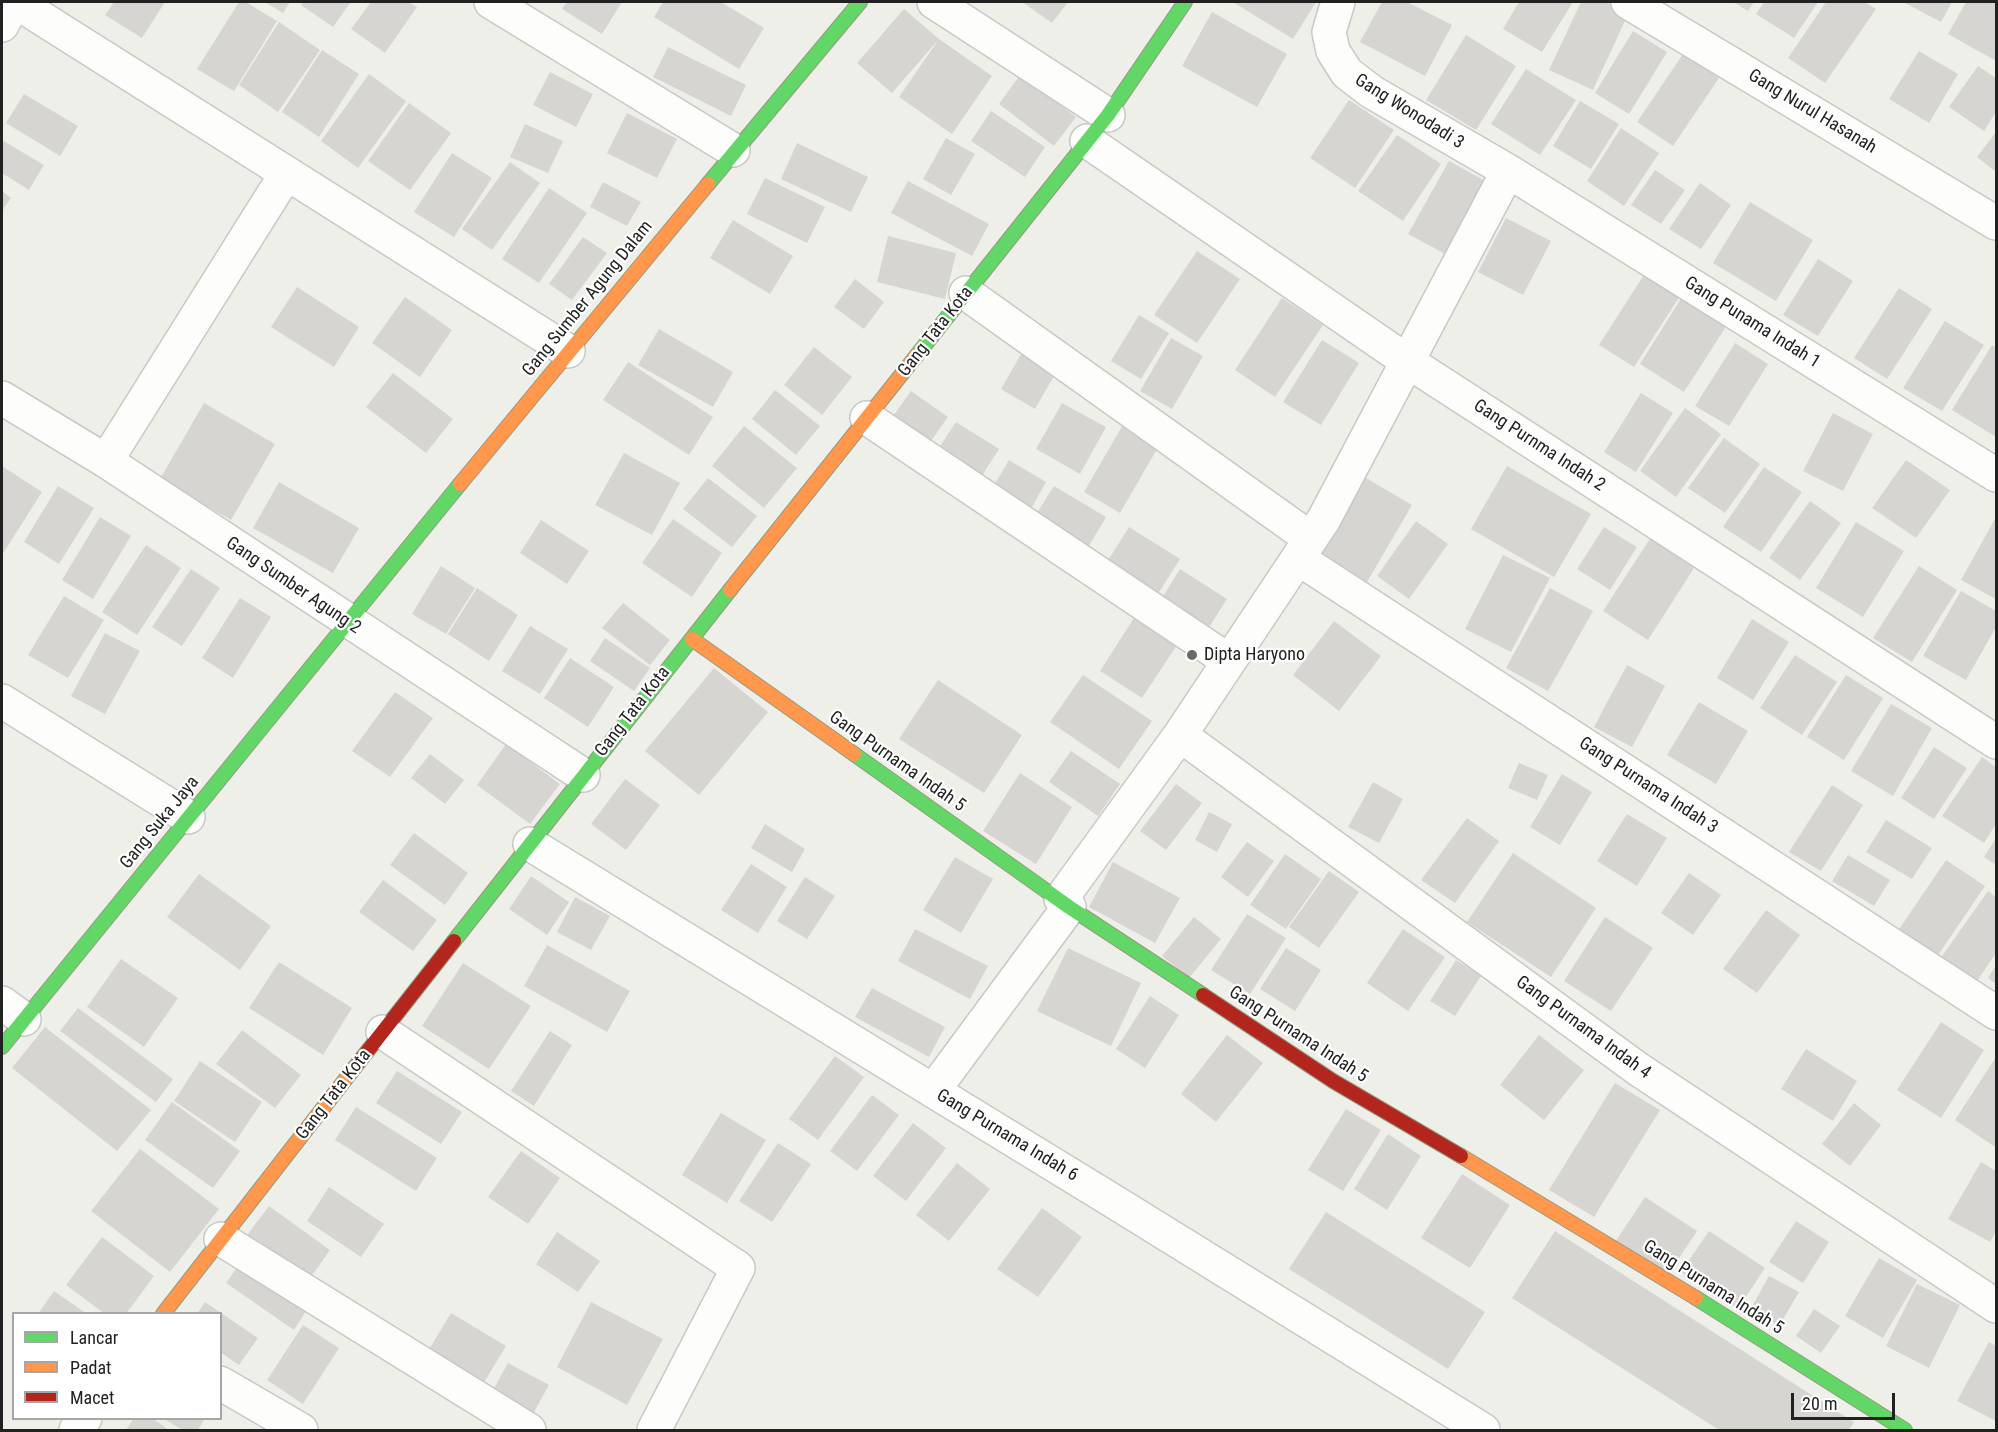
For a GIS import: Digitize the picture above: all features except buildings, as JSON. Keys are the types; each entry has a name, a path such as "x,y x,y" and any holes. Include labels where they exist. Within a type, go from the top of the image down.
{"street":[{"path":"2,25 15,2 568,351"},
{"path":"490,2 733,150"},
{"name":"Gang Sumber Agung Dalam","path":"346,622 733,150 860,2"},
{"path":"934,2 1108,115"},
{"name":"Gang Tata Kota","path":"165,1312 583,776 1108,115 1185,2"},
{"name":"Gang Wonodadi 3","path":"1338,2 1330,23 1330,42 1338,63 1347,73 1372,92 1508,171"},
{"name":"Gang Nurul Hasanah","path":"1628,2 1996,223"},
{"name":"Gang Purnma Indah 2","path":"1087,141 1407,361 1996,742"},
{"path":"933,1091 1065,903 1305,549 1508,171"},
{"name":"Gang Punama Indah 1","path":"1508,171 1996,475"},
{"path":"106,461 286,174"},
{"name":"Gang Purnama Indah 3","path":"966,293 1305,549 1996,1013"},
{"name":"Gang Sumber Agung 2","path":"2,399 106,461 346,622 583,776"},
{"path":"867,418 1230,661"},
{"name":"Gang Suka Jaya","path":"2,1047 13,1011 188,817 346,622"},
{"name":"Gang Purnama Indah 5","path":"692,639 1065,903 1333,1082 1626,1254 1905,1431"},
{"path":"2,701 188,817"},
{"name":"Gang Purnama Indah 4","path":"1180,735 1638,1069 1996,1306"},
{"name":"Gang Purnama Indah 6","path":"530,844 1483,1431"},
{"path":"383,1032 738,1268 654,1431"},
{"path":"221,1239 529,1431"},
{"path":"222,1384 302,1431"}],"traffic: fast":[{"path":"708,184 860,2"},
{"path":"917,355 1108,115 1185,2"},
{"path":"2,1047 460,484"},
{"path":"454,941 730,590"},
{"path":"854,754 1069,907 1203,995"},
{"path":"1696,1298 1905,1430"}],"traffic: slow":[{"path":"460,484 708,184"},
{"path":"730,590 917,355"},
{"path":"692,639 854,754"},
{"path":"165,1312 355,1067"},
{"path":"1461,1156 1696,1298"}],"traffic: jam":[{"path":"355,1067 454,941"},
{"path":"1203,995 1333,1081 1461,1156"}],"place":[{"name":"Dipta Haryono","path":"1192,655"}]}
